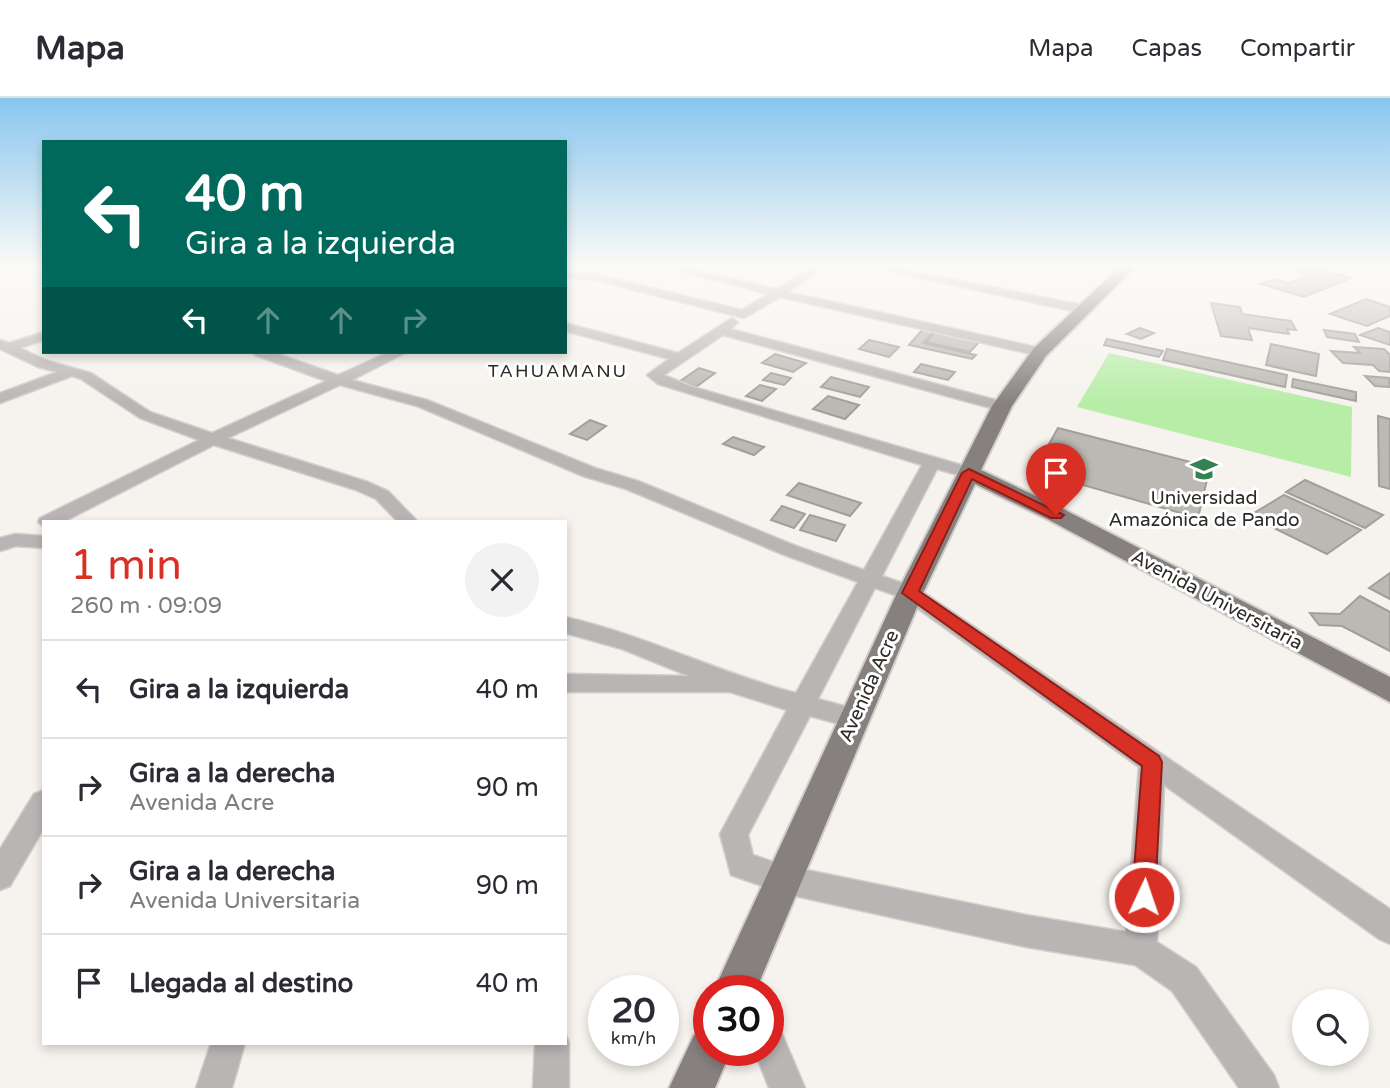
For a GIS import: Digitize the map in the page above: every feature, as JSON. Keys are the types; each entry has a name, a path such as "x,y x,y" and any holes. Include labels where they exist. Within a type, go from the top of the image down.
{"main road":[{"name":"Avenida Acre","path":"745,975 782,879 910,593 1002,405 1040,352 1081,311"},
{"name":"Avenida Universitaria","path":"972,465 1056,515 1390,672"},
{"name":"Avenida Universitaria","path":"1244,605 1390,691"},
{"path":"692,1088 702,1066"}],"street":[{"path":"733,311 744,314"},
{"path":"749,311 654,375 932,462 972,465"},
{"path":"859,311 1040,352"},
{"path":"567,328 677,357"},
{"path":"721,330 1002,405"},
{"path":"4,346 42,336"},
{"path":"4,346 43,364 86,376 145,415 362,486 382,495 407,520"},
{"path":"266,354 337,380 422,403 789,550 910,593 1390,928"},
{"path":"52,520 214,439 396,354"},
{"path":"0,398 73,372"},
{"path":"932,462 734,834 741,865 782,879 1026,931 1141,950 1184,979 1261,1088"},
{"path":"0,545 35,541"},
{"path":"572,623 736,685 855,718"},
{"path":"567,683 736,685"},
{"path":"1141,950 1152,762"},
{"path":"0,876 42,805"},
{"path":"214,1088 227,1045"},
{"path":"551,1088 552,1045"},
{"path":"778,1066 787,1088"}],"green space":[{"path":"1109,353 1352,407 1351,477 1077,407"}],"building":[{"path":"1213,311 1241,311 1242,314 1291,321 1296,330 1287,329 1289,334 1248,328 1252,340 1221,336"},
{"path":"1337,311 1390,311 1390,316 1367,326 1330,314"},
{"path":"1140,328 1154,333 1141,339 1127,334"},
{"path":"1378,328 1390,332 1390,345 1360,335"},
{"path":"923,329 933,332 923,343 976,355 972,359 909,345"},
{"path":"1324,330 1355,334 1359,342 1327,337"},
{"path":"935,332 979,342 970,352 926,342"},
{"path":"1107,339 1163,351 1159,357 1104,345"},
{"path":"869,340 899,347 889,357 859,349"},
{"path":"1271,344 1319,354 1316,376 1266,365"},
{"path":"1354,347 1384,349 1390,355 1390,372 1379,371 1373,365 1343,363 1331,351 1360,353"},
{"path":"1167,349 1287,375 1285,387 1163,360"},
{"path":"775,354 806,363 793,372 762,363"},
{"path":"921,364 955,372 948,380 914,372"},
{"path":"699,368 715,373 696,387 679,382"},
{"path":"771,373 791,378 784,385 763,380"},
{"path":"1365,376 1389,378 1390,387 1375,386"},
{"path":"831,377 869,387 860,397 821,387"},
{"path":"1293,379 1356,392 1356,401 1292,387"},
{"path":"760,385 776,389 762,401 746,396"},
{"path":"828,396 859,405 845,419 813,409"},
{"path":"1378,416 1390,419 1390,489 1379,486"},
{"path":"590,420 606,426 587,440 570,434"},
{"path":"1058,428 1210,467 1198,518 1034,471"},
{"path":"733,437 764,447 754,455 723,444"},
{"path":"1305,480 1383,515 1365,528 1286,492"},
{"path":"799,483 861,503 850,516 787,495"},
{"path":"1284,495 1361,530 1327,554 1249,516"},
{"path":"782,506 805,514 794,528 771,520"},
{"path":"810,515 845,525 836,541 800,530"},
{"path":"1390,573 1390,599 1369,588"},
{"path":"1360,596 1390,612 1390,651 1342,626 1319,625 1310,613 1340,614"}],"place":[{"name":"Universidad Amazónica de Pando","path":"1204,469"}],"district":[{"name":"TAHUAMANU","path":"558,371"}],"route":[{"path":"1056,515 969,473 910,593 1152,762 1144,897"}]}
